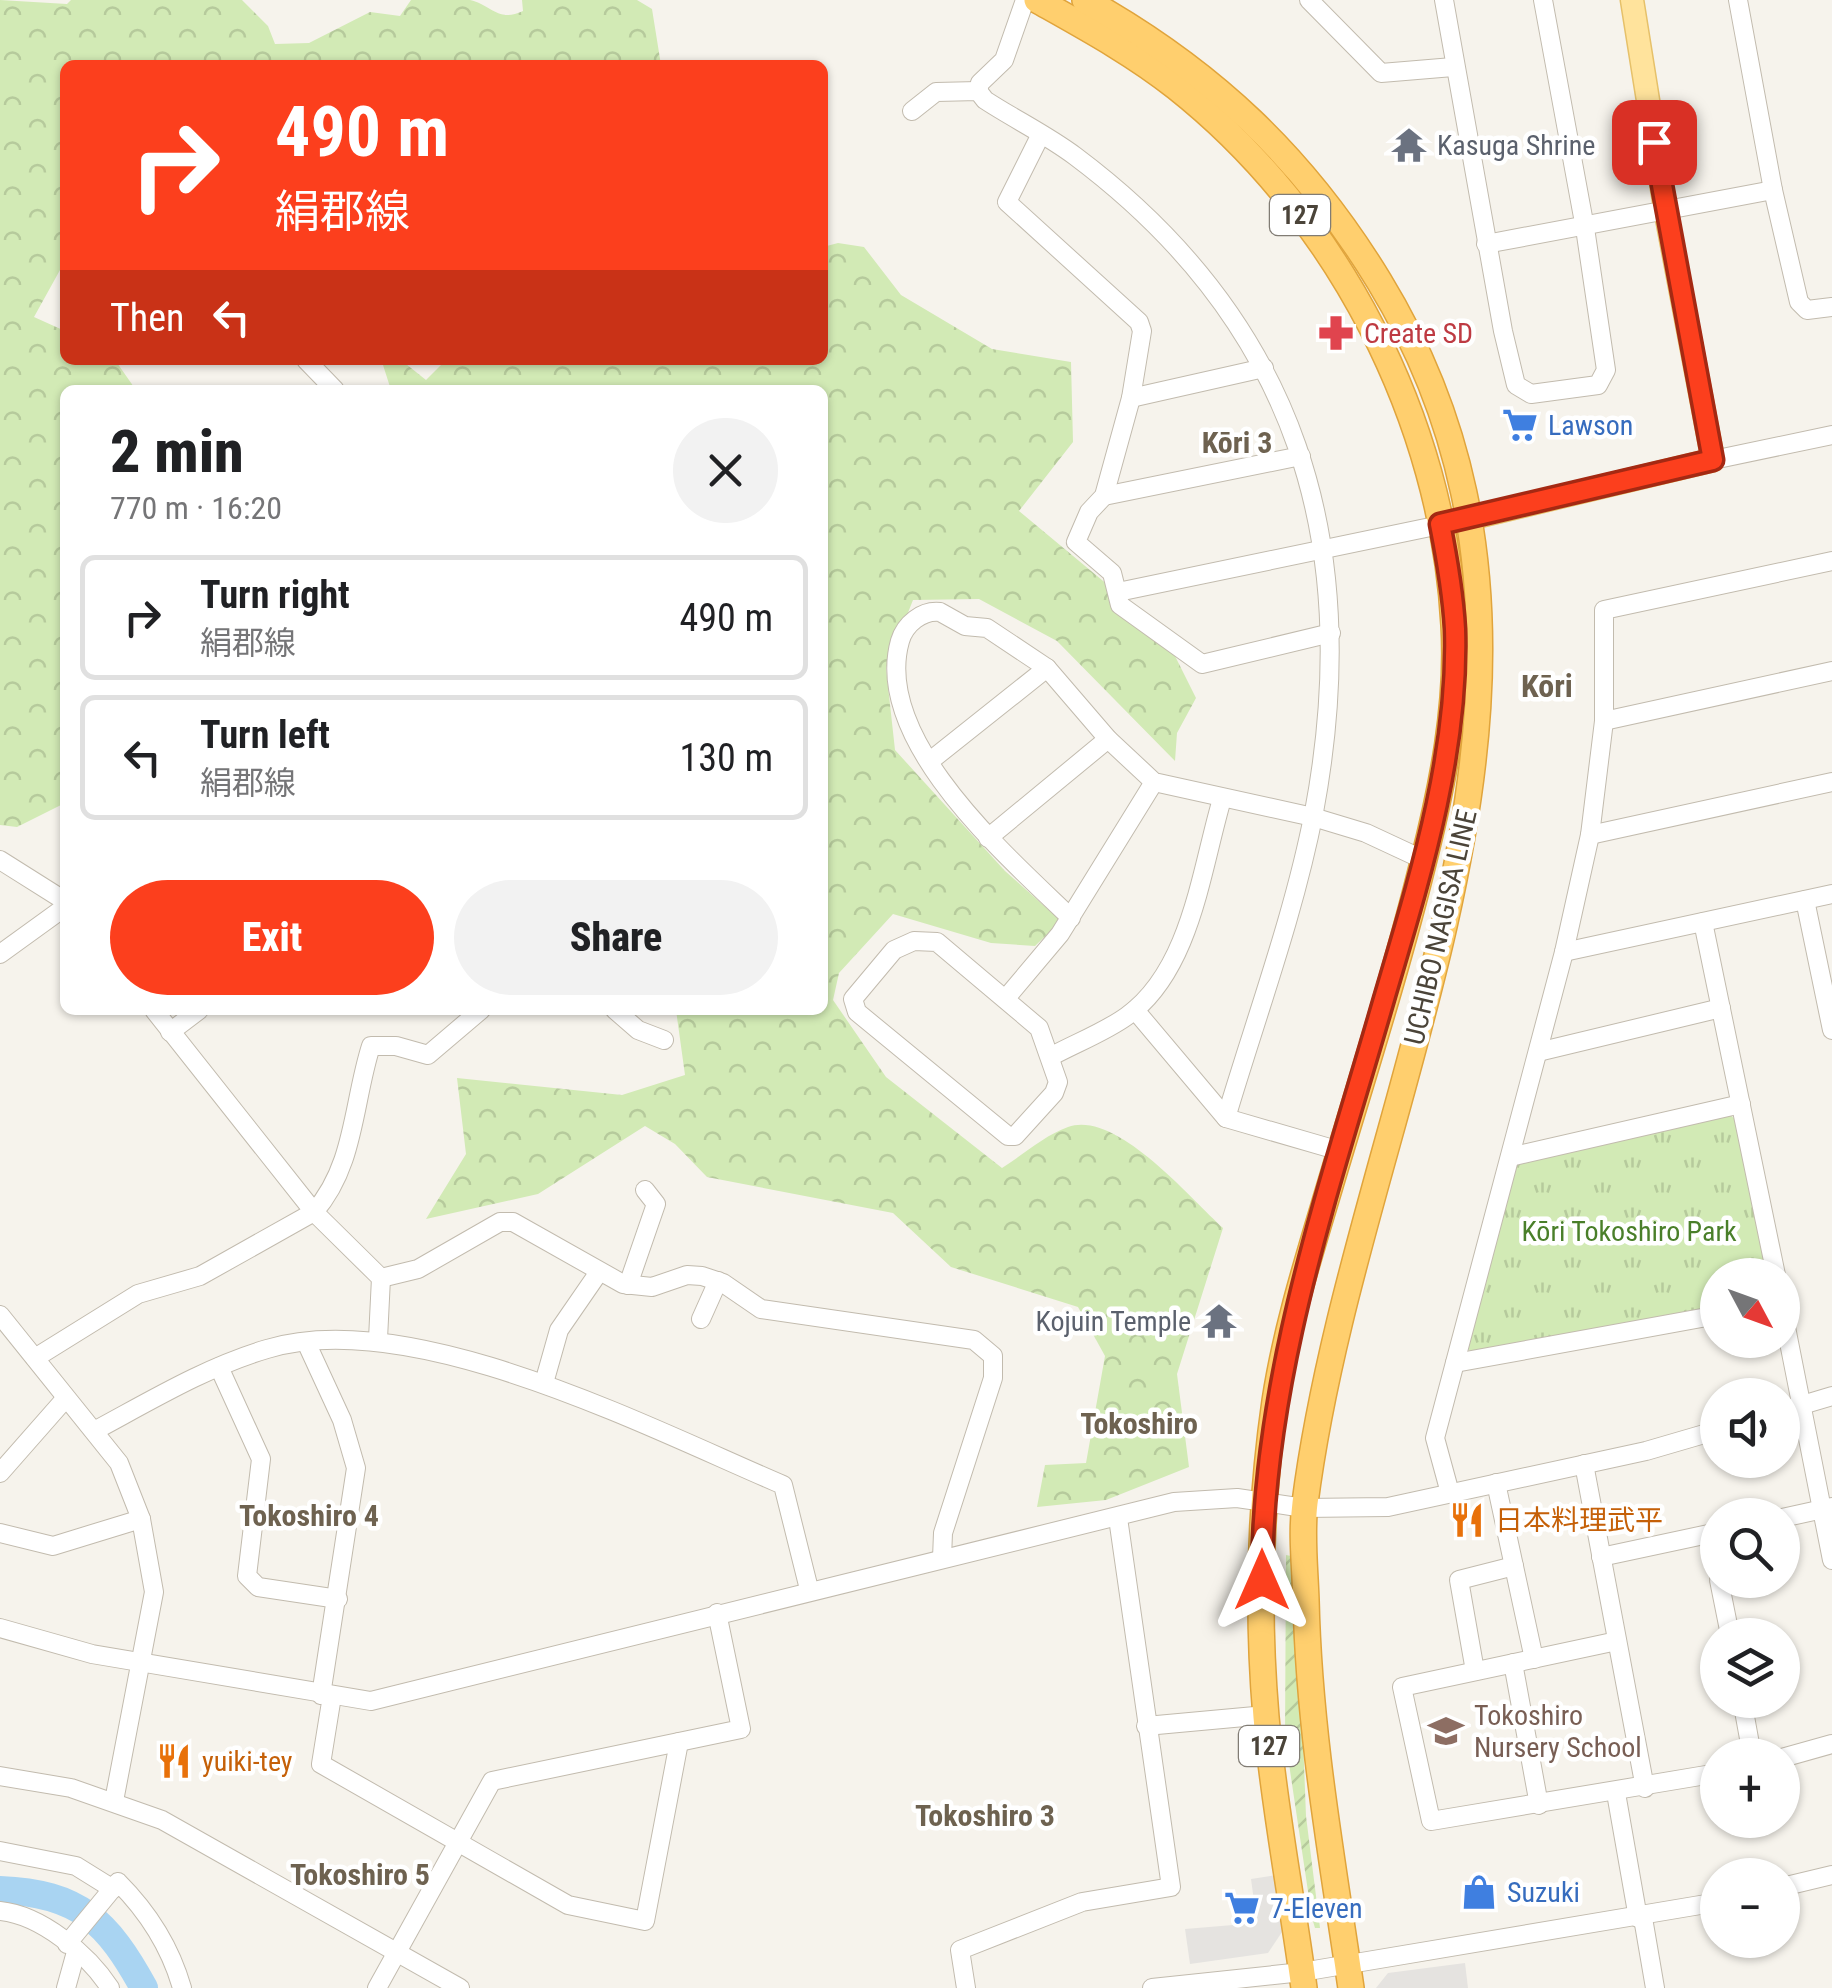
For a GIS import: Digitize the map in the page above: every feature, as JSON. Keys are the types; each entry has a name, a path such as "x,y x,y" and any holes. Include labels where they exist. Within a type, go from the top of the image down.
{"highway":[{"name":"UCHIBO NAGISA LINE","path":"1037,0 1106,38 1177,88 1254,160 1309,226 1386,356 1415,428 1440,524 1455,628 1454,682 1424,860 1295,1309 1276,1394 1264,1502 1266,1716 1303,1980"},
{"name":"UCHIBO NAGISA LINE","path":"1086,0 1203,76 1276,141 1341,219 1394,305 1427,374 1470,520 1482,644 1478,740 1466,819 1426,995 1320,1402 1304,1508 1308,1687 1332,1889 1349,1976"}],"main road":[{"path":"1440,524 1713,460 1666,213 1632,0"}],"street":[{"path":"978,91 980,82 1004,60 1025,0"},
{"path":"1309,0 1381,73 1454,67"},
{"path":"1444,0 1486,244 1516,385 1531,394 1598,384 1606,370 1585,228 1543,0"},
{"path":"1738,0 1772,190 1800,302 1807,310 1832,307"},
{"path":"912,111 936,92 978,91"},
{"path":"978,91 985,100 1071,153 1161,230 1224,302 1264,368 1301,456 1326,546 1332,633 1326,737 1313,816 1226,1118"},
{"path":"1040,136 1007,202 1138,322 1142,331 1131,398 1104,496 1089,512 1076,542 1112,573 1120,605 1202,664 1332,633"},
{"path":"1486,244 1772,190"},
{"path":"311,365 329,385"},
{"path":"1131,398 1264,368"},
{"path":"1713,460 1832,435"},
{"path":"1104,496 1301,456"},
{"path":"1118,592 1440,524"},
{"path":"1450,1493 1435,1438 1564,952 1590,835 1604,720 1604,610 1832,561"},
{"path":"1071,918 988,838 930,761 896,697 896,660 902,635 919,616 940,612 965,626 986,628 1047,668 1108,739 1154,782 1313,816 1366,833 1424,860"},
{"path":"930,761 1047,668"},
{"path":"1604,720 1832,671"},
{"path":"988,838 1108,739"},
{"path":"1007,997 1071,918 1154,782"},
{"path":"1590,835 1832,782"},
{"path":"1052,1056 1135,1010 1174,962 1222,799"},
{"path":"0,860 60,901"},
{"path":"1564,952 1832,894"},
{"path":"1805,900 1832,1030"},
{"path":"0,954 60,908"},
{"path":"1704,922 1773,1258"},
{"path":"914,941 937,942 1007,997 1039,1028 1052,1056 1058,1082 1054,1093 1016,1136 1008,1136 857,1012 854,998 894,950 914,941"},
{"path":"1538,1052 1721,1008"},
{"path":"1135,1010 1226,1118 1340,1151"},
{"path":"158,1015 314,1212 381,1278 378,1339"},
{"path":"170,1032 192,1015"},
{"path":"35,1358 138,1294 200,1276 314,1212 327,1198 349,1146 371,1046 396,1046 428,1055 475,1015"},
{"path":"621,1015 638,1030 664,1040"},
{"path":"1510,1157 1741,1104"},
{"path":"628,1285 656,1204 645,1190"},
{"path":"381,1278 418,1269 500,1222 513,1222 598,1272 628,1285 652,1287 687,1275 718,1281 761,1309 974,1340 993,1356 993,1378 944,1533 942,1558"},
{"path":"544,1383 558,1330 598,1272"},
{"path":"701,1319 718,1281"},
{"path":"0,1315 119,1463 141,1520 154,1592 114,1801"},
{"path":"1455,1363 1700,1318"},
{"path":"94,1430 218,1366 270,1348 378,1339 544,1383 783,1485 809,1589"},
{"path":"306,1342 342,1420 356,1468 320,1764 568,1905 645,1921 679,1742"},
{"path":"1792,1358 1827,1508 1832,1560"},
{"path":"218,1366 261,1458 247,1576 258,1587 338,1600"},
{"path":"1802,1405 1832,1396"},
{"path":"0,1473 65,1398"},
{"path":"0,1628 139,1663 371,1701 809,1589 1174,1502 1264,1502 1304,1508 1388,1506 1700,1435"},
{"path":"1584,1464 1645,1788"},
{"path":"1496,1483 1534,1659"},
{"path":"1800,1514 1827,1508"},
{"path":"966,1988 960,1950 1082,1902 1170,1887 1118,1518"},
{"path":"0,1533 53,1546 141,1520"},
{"path":"1601,1557 1700,1536"},
{"path":"1475,1671 1459,1580 1514,1566"},
{"path":"376,1988 492,1781 741,1728 717,1613"},
{"path":"1617,1640 1402,1687 1431,1821 1700,1777"},
{"path":"1513,1663 1539,1805"},
{"path":"1146,1726 1266,1716"},
{"path":"1800,1753 1832,1744"},
{"path":"0,1776 40,1780 114,1801 162,1820 460,1988"},
{"path":"1616,1793 1655,1988"},
{"path":"0,1852 76,1866 111,1890"},
{"path":"1800,1883 1832,1875"},
{"path":"66,1988 71,1945 118,1882 143,1907 163,1939 182,1988"},
{"path":"1152,1988 1349,1976 1700,1906"},
{"path":"0,1912 28,1920 71,1945 110,1988"}],"green space":[{"path":"0,0 67,4 71,0 242,0 268,26 275,44 309,43 370,12 400,16 411,0 470,0 507,15 523,11 522,0 637,0 652,9 660,60 60,60 60,270 34,317 60,329 60,365 118,365 132,385 60,385 60,806 17,827 0,825"},
{"path":"838,243 864,247 901,295 992,349 1071,362 1073,442 1019,511 1162,630 1196,698 1177,733 1175,761 1057,641 979,599 913,600 886,668 895,750 1005,871 1061,921 1035,946 991,943 893,914 839,973 833,1000 886,1077 1002,1168 1059,1131 1087,1125 1129,1143 1223,1228 1177,1374 1189,1467 1106,1500 1037,1507 1045,1465 1086,1463 1105,1356 1078,1307 951,1267 893,1213 707,1177 675,1144 645,1126 538,1194 426,1219 466,1154 457,1078 622,1095 685,1075 677,1015 828,1015 828,385 389,385 383,365 407,365 426,380 441,365 828,365 828,246"},
{"name":"Kōri Tokoshiro Park","path":"1728,1113 1736,1120 1764,1258 1700,1258 1700,1311 1472,1353 1467,1348 1518,1162"},
{"path":"1286,1555 1296,1557 1306,1816 1320,1928 1315,1928 1312,1918 1285,1737"}],"shaded area":[{"path":"1276,1875 1284,1929 1268,1953 1190,1964 1185,1929 1257,1923 1251,1879"},
{"path":"1465,1963 1468,1988 1376,1988 1388,1973"}],"waterway":[{"path":"0,1890 51,1897 88,1915 117,1945 144,1988"}],"place":[{"name":"Kasuga Shrine","path":"1409,145"},
{"name":"Create SD","path":"1336,333"},
{"name":"Lawson","path":"1520,425"},
{"name":"Kojuin Temple","path":"1219,1321"},
{"name":"日本料理武平","path":"1467,1520"},
{"name":"Tokoshiro Nursery School","path":"1446,1731"},
{"name":"yuiki-tey","path":"174,1761"},
{"name":"Suzuki","path":"1479,1892"},
{"name":"7-Eleven","path":"1242,1908"}],"district":[{"name":"Kōri 3","path":"1237,443"},
{"name":"Kōri","path":"1547,686"},
{"name":"Tokoshiro","path":"1139,1424"},
{"name":"Tokoshiro 4","path":"309,1516"},
{"name":"Tokoshiro 3","path":"985,1816"},
{"name":"Tokoshiro 5","path":"360,1875"}],"route":[{"path":"1262,1580 1262,1526 1276,1394 1298,1292 1424,860 1448,736 1455,628 1440,524 1713,460 1654,142"}]}
